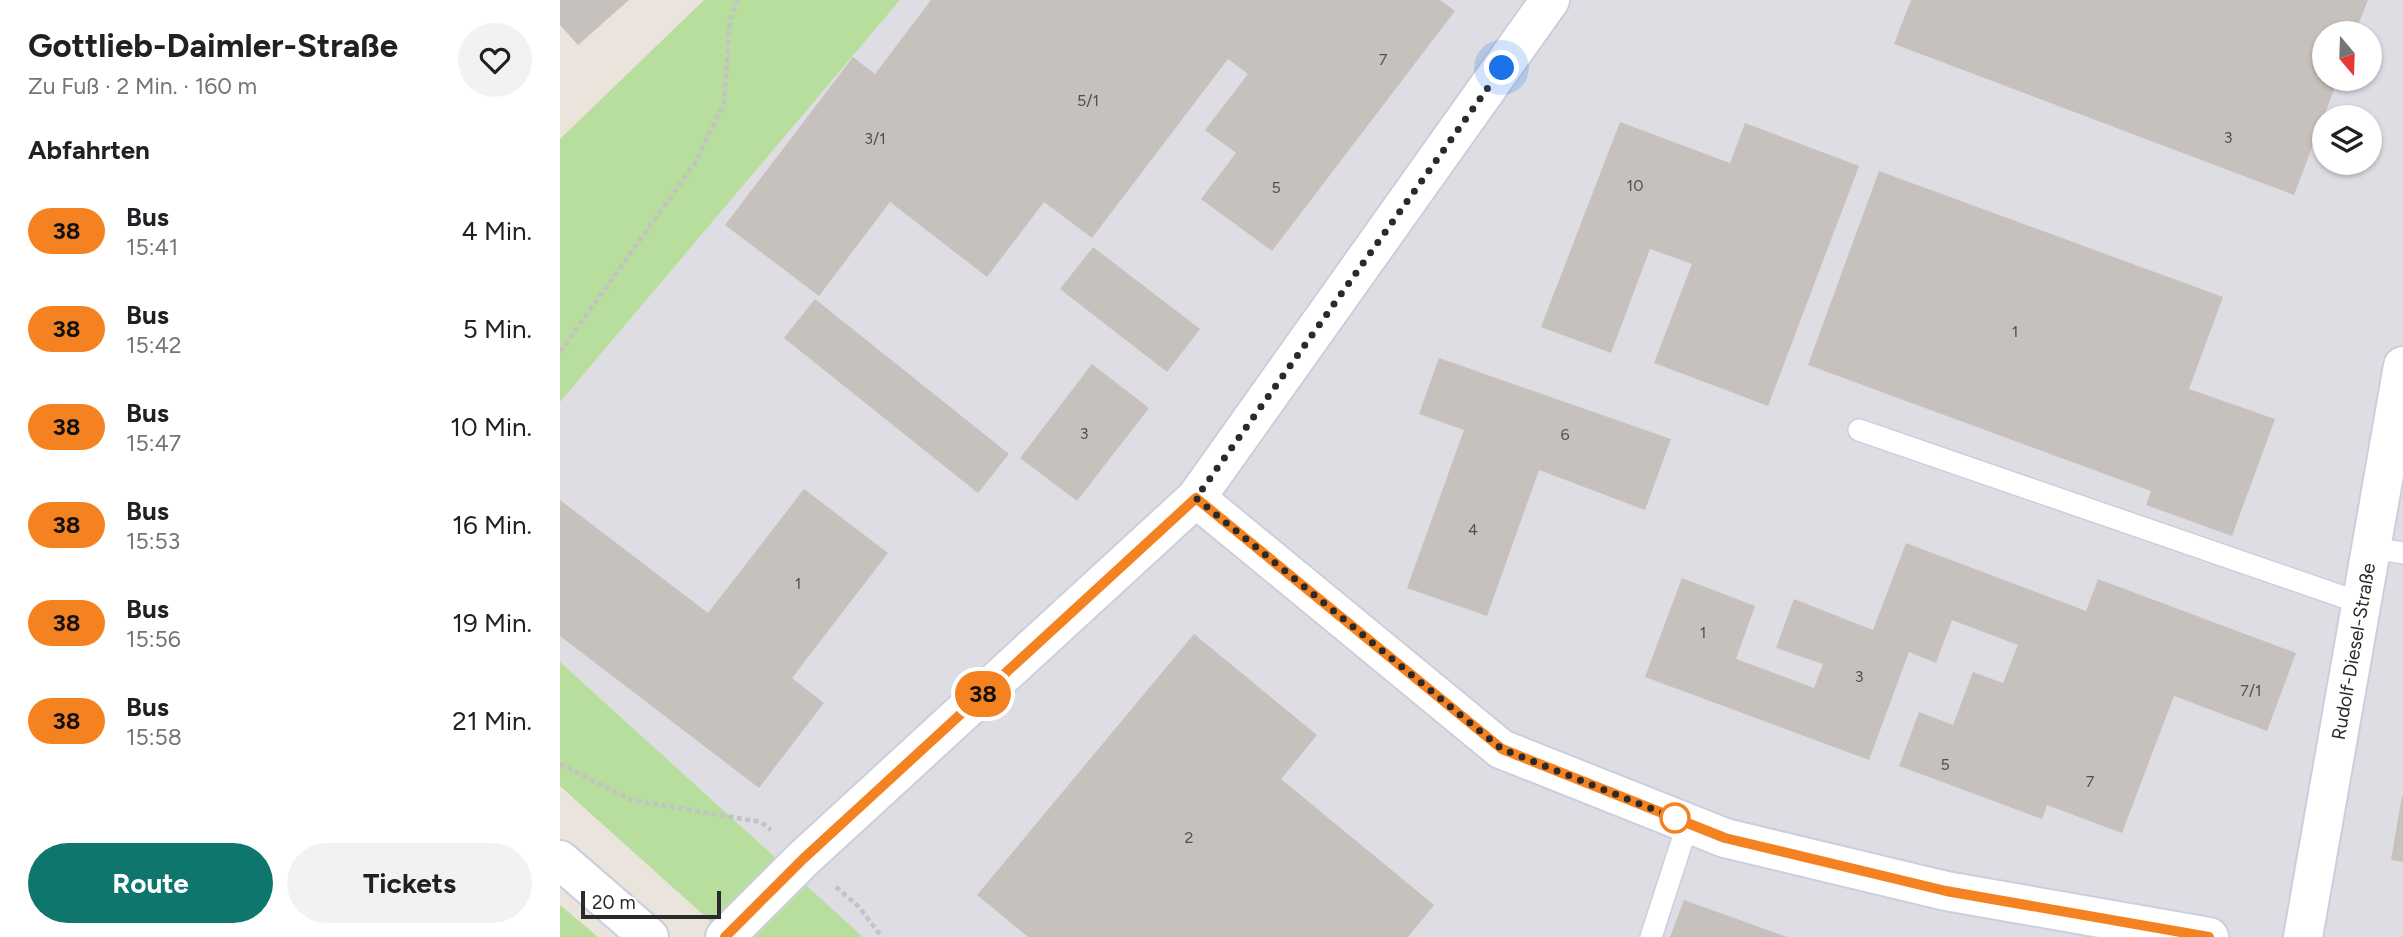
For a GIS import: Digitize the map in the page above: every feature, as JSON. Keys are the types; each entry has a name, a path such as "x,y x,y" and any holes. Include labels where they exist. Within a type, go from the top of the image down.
{"street":[{"path":"725,937 803,859 1196,498 1550,0"},
{"name":"Rudolf-Diesel-Straße","path":"2303,937 2361,603 2387,550 2403,366"},
{"path":"1196,498 1502,749 1725,838 2106,929 2209,937"},
{"path":"560,860 649,937"}],"lane":[{"path":"1859,430 2361,603"},
{"path":"1651,937 1688,823"}],"path":[{"path":"560,352 695,163 724,103 730,19 738,0"},
{"path":"560,764 631,800 761,822"},
{"path":"858,906 882,937"}],"shaded area":[{"path":"900,0 2403,0 2403,937 863,937 560,662 560,402"}],"green space":[{"path":"704,0 900,0 560,402 560,139"},
{"path":"560,662 863,937 728,937 560,786"},
{"path":"560,905 598,937 560,937"}],"building":[{"path":"560,0 629,0 578,45 560,25"},
{"path":"931,0 1440,0 1455,11 1272,251 1201,199 1236,153 1205,130 1248,74 1228,59 1092,238 1044,202 987,277 890,202 819,296 725,225 853,57 875,74"},
{"path":"1911,0 2368,0 2360,21 2312,21 2312,91 2333,91 2328,105 2312,105 2312,148 2294,195 1894,44"},
{"path":"1620,122 1730,163 1745,123 1859,166 1768,406 1654,363 1692,264 1650,249 1611,353 1541,327"},
{"path":"1879,171 2223,297 2189,389 2275,419 2232,536 2146,505 2151,491 1808,365"},
{"path":"1093,247 1200,329 1167,372 1060,289"},
{"path":"815,299 1009,454 978,493 784,338"},
{"path":"1439,358 1671,439 1645,510 1539,470 1487,616 1407,588 1464,430 1419,414"},
{"path":"1092,364 1149,408 1077,501 1020,458"},
{"path":"804,489 888,553 792,678 824,703 759,788 560,636 560,500 708,613"},
{"path":"1906,543 2086,611 2098,579 2296,653 2267,731 2174,696 2122,833 2047,805 2042,819 1899,766 1919,712 1953,725 1973,672 2003,683 2018,645 1952,620 1936,663 1909,652 1869,760 1645,677 1682,578 1755,606 1736,659 1814,688 1823,664 1776,648 1794,599 1873,630"},
{"path":"1194,634 1317,735 1281,779 1434,905 1408,937 1028,937 977,895"},
{"path":"2403,796 2403,862 2391,860"},
{"path":"1684,900 1787,937 1670,937"}],"bus line":[{"name":"38","path":"725,937 803,859 1196,498 1502,749 1725,838 1946,891 2209,937"}],"route":[{"path":"1502,68 1196,498 1502,749 1675,818"}]}
